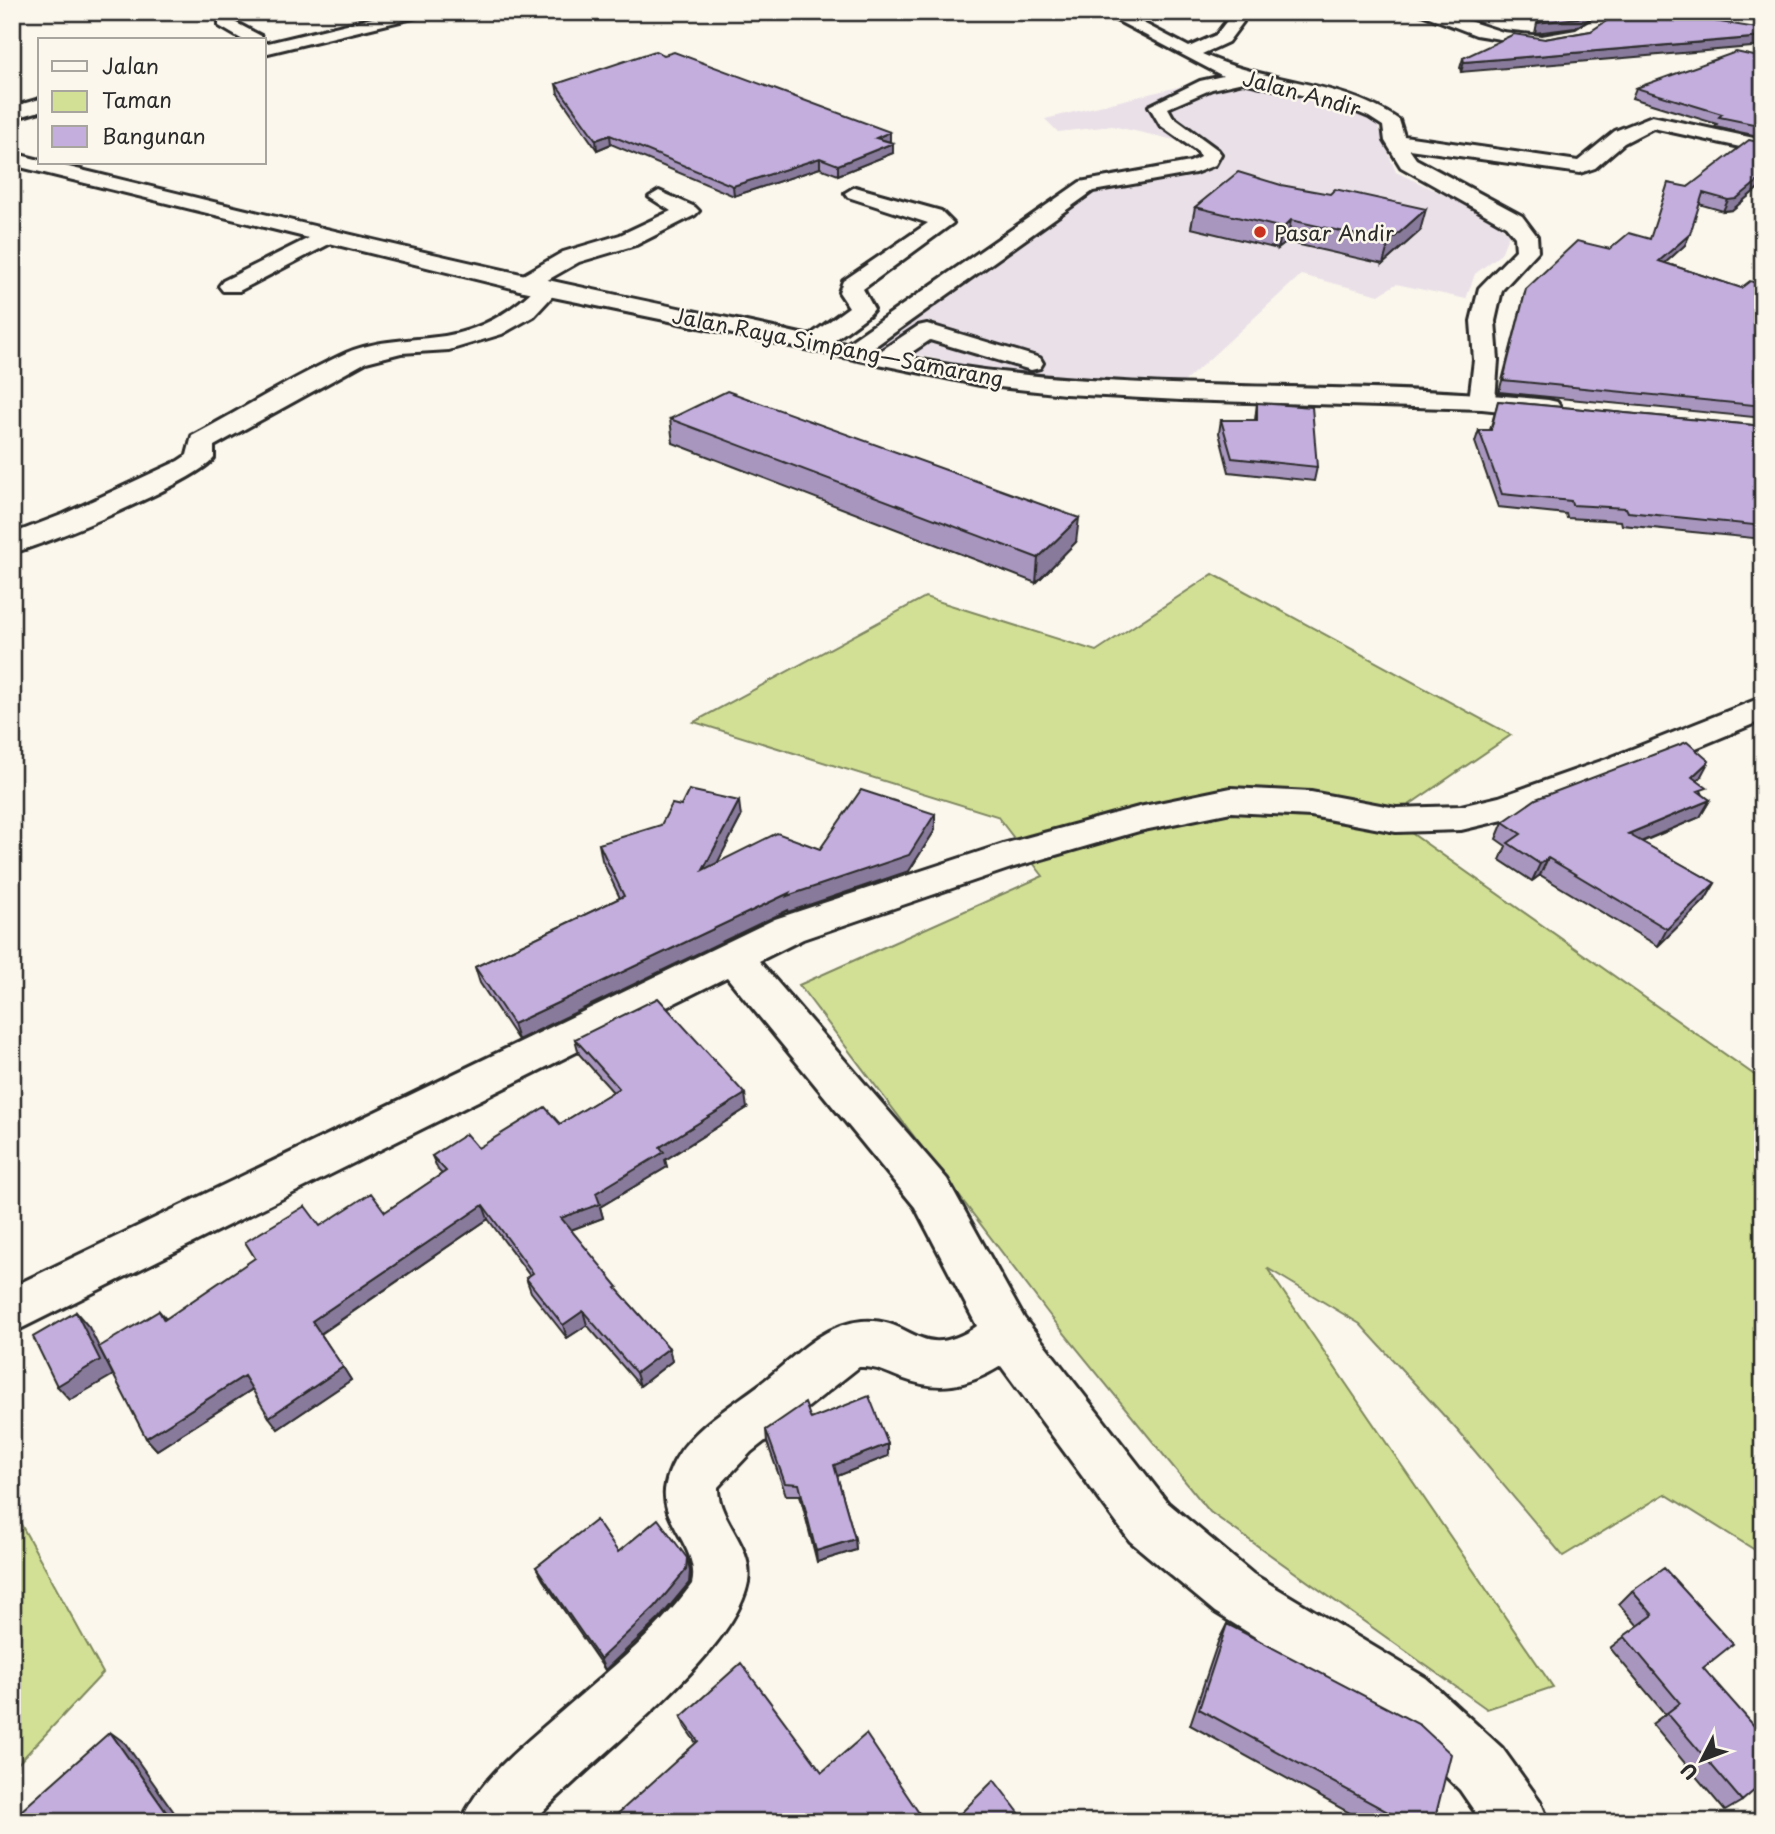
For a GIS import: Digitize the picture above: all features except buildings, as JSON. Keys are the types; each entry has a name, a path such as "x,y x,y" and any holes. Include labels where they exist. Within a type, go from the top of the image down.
{"street":[{"path":"266,45 418,12"},
{"name":"Jalan Andir","path":"1109,12 1211,65 1242,77 1363,106 1392,124 1395,141 1408,163 1514,221 1526,236 1527,251 1491,288 1483,321 1486,360 1482,401"},
{"path":"1424,12 1494,34 1539,41 1584,33 1619,12"},
{"path":"225,22 250,38"},
{"path":"1190,52 1219,44 1235,22"},
{"path":"851,352 1087,186 1184,170 1208,161 1211,154 1206,146 1164,118 1157,106 1206,85 1242,77"},
{"path":"12,113 38,106"},
{"path":"1395,141 1580,167 1590,163 1607,145 1652,122 1763,146"},
{"name":"Jalan Raya Simpang—Samarang","path":"12,159 536,286 980,377 1065,386 1482,401 1578,411"},
{"path":"814,344 862,309 851,292 852,286 942,223 933,216 855,193"},
{"path":"12,544 74,520 188,467 200,458 201,442 356,357 401,346 449,343 493,329 526,312 536,286 570,257 628,240 688,211 659,197"},
{"path":"231,286 325,237"},
{"path":"885,359 927,331 1031,363"},
{"path":"12,1311 789,929 978,865 1139,820 1230,800 1311,804 1396,820 1461,818 1507,807 1619,767 1763,707"},
{"path":"733,957 930,1193 1007,1334 1149,1522 1234,1592 1406,1698 1481,1769 1519,1822"},
{"path":"491,1822 548,1763 664,1660 714,1600 722,1578 721,1560 694,1504 692,1483 705,1462 744,1424 787,1394 823,1362 849,1346 865,1342 884,1344 922,1362 943,1366 967,1359 1007,1334"}],"shaded area":[{"name":"Pasar Andir","path":"1215,78 1320,99 1368,117 1377,124 1396,172 1488,215 1509,234 1501,254 1475,274 1466,299 1396,284 1379,295 1301,275 1183,383 1065,378 984,369 855,342 1091,179 1186,165 1202,153 1192,144 1112,126 1058,132 1045,119"}],"green space":[{"path":"1213,574 1511,735 1390,818 1763,1081 1763,1555 1665,1494 1563,1556 1458,1431 1360,1324 1267,1268 1553,1687 1487,1709 1210,1512 1051,1317 799,985 1043,876 997,816 694,722 925,597 1096,651"},
{"path":"12,1508 103,1673 12,1770"}],"place":[{"name":"Pasar Andir","path":"1260,232"}]}
